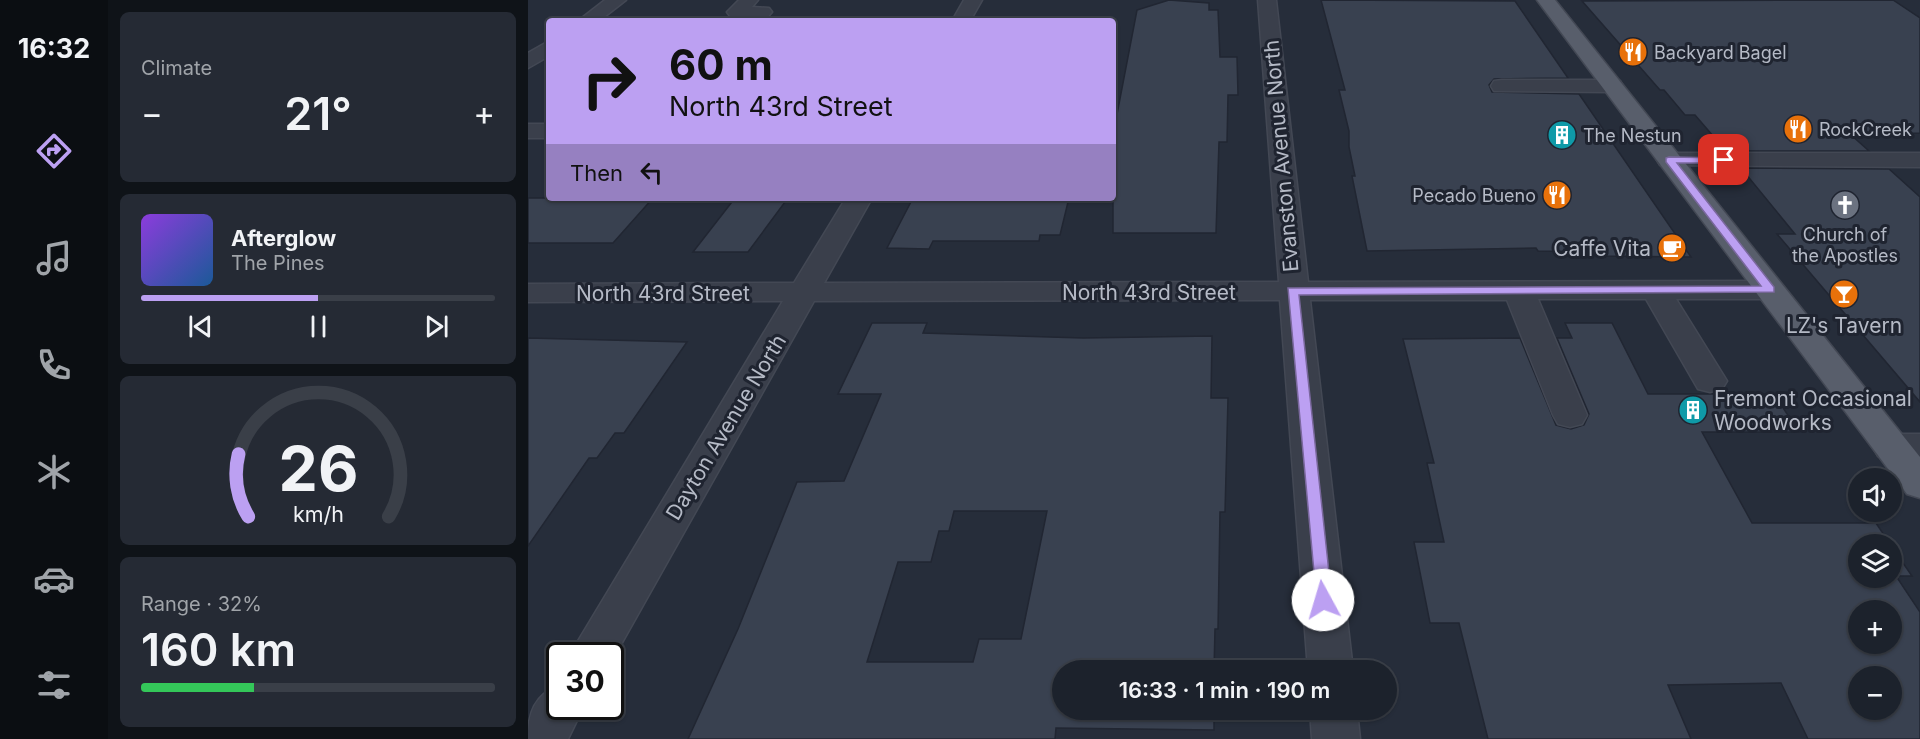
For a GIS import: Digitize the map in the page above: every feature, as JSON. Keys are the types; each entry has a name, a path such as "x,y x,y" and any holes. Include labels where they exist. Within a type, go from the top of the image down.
{"main road":[{"path":"1546,0 1770,290 1906,447 1920,484"}],"street":[{"path":"591,18 617,0"},
{"path":"749,0 736,12 763,12 757,18"},
{"path":"963,18 973,0"},
{"name":"Evanston Avenue North","path":"1267,0 1329,660"},
{"path":"528,62 546,49"},
{"path":"1502,86 1612,86"},
{"path":"528,131 546,131"},
{"path":"1669,160 1920,160"},
{"name":"Dayton Avenue North","path":"599,642 858,201"},
{"path":"1656,290 1710,381"},
{"name":"North 43rd Street","path":"528,293 1770,290"},
{"path":"1518,291 1570,415"},
{"path":"542,739 553,720"},
{"path":"1335,720 1336,739"}],"building":[{"path":"1169,0 1209,3 1209,10 1218,10 1220,57 1237,57 1238,95 1228,95 1227,142 1219,142 1216,233 1113,233 1113,201 1116,201 1116,119 1137,10"},
{"path":"1321,0 1515,1 1568,78 1494,79 1489,85 1492,92 1579,94 1691,257 1599,256 1597,252 1538,251 1536,248 1367,251 1352,176 1355,176 1349,147 1349,131 1339,90 1345,90"},
{"path":"1893,0 1920,18 1920,133 1850,134 1869,151 1726,151 1695,115 1685,115 1664,90 1660,90 1582,1"},
{"path":"1741,168 1889,169 1920,197 1920,402 1777,234 1795,234"},
{"path":"528,198 546,198 546,201 650,201 613,243 528,243"},
{"path":"733,201 786,201 748,252 693,252"},
{"path":"911,201 1068,201 1060,235 1040,235 1039,241 933,241 929,249 887,248"},
{"path":"872,323 927,323 923,333 1083,338 1212,336 1211,398 1228,398 1225,512 1220,512 1218,629 1215,629 1214,660 1052,660 1052,720 1214,720 1214,730 1056,728 1055,739 688,739 738,629 797,482 844,481 881,394 838,394","holes":["954,511 1047,511 1021,639 979,639 973,662 867,662 898,562 931,562 939,531 949,531"]},
{"path":"1565,323 1612,323 1648,394 1764,394 1776,397 1799,432 1702,432 1752,523 1876,523 1883,534 1848,534 1848,588 1902,588 1902,585 1920,612 1920,739 1808,739 1781,683 1668,685 1691,739 1488,739 1459,623 1430,623 1414,542 1444,542 1427,463 1434,463 1403,339 1520,338 1556,425 1571,429 1584,425 1589,414 1557,338 1572,338"},
{"path":"528,338 687,342 624,433 615,433 597,458 589,458 528,546"},
{"path":"1902,562 1912,576 1902,576"}],"place":[{"name":"Backyard Bagel","path":"1633,52"},
{"name":"RockCreek","path":"1798,129"},
{"name":"The Nestun","path":"1562,135"},
{"name":"Pecado Bueno","path":"1557,195"},
{"name":"Church of the Apostles","path":"1845,205"},
{"name":"Caffe Vita","path":"1672,248"},
{"name":"LZ's Tavern","path":"1844,294"},
{"name":"Fremont Occasional Woodworks","path":"1693,410"}],"route":[{"path":"1323,600 1293,291 1770,290 1669,160 1724,160"}]}
